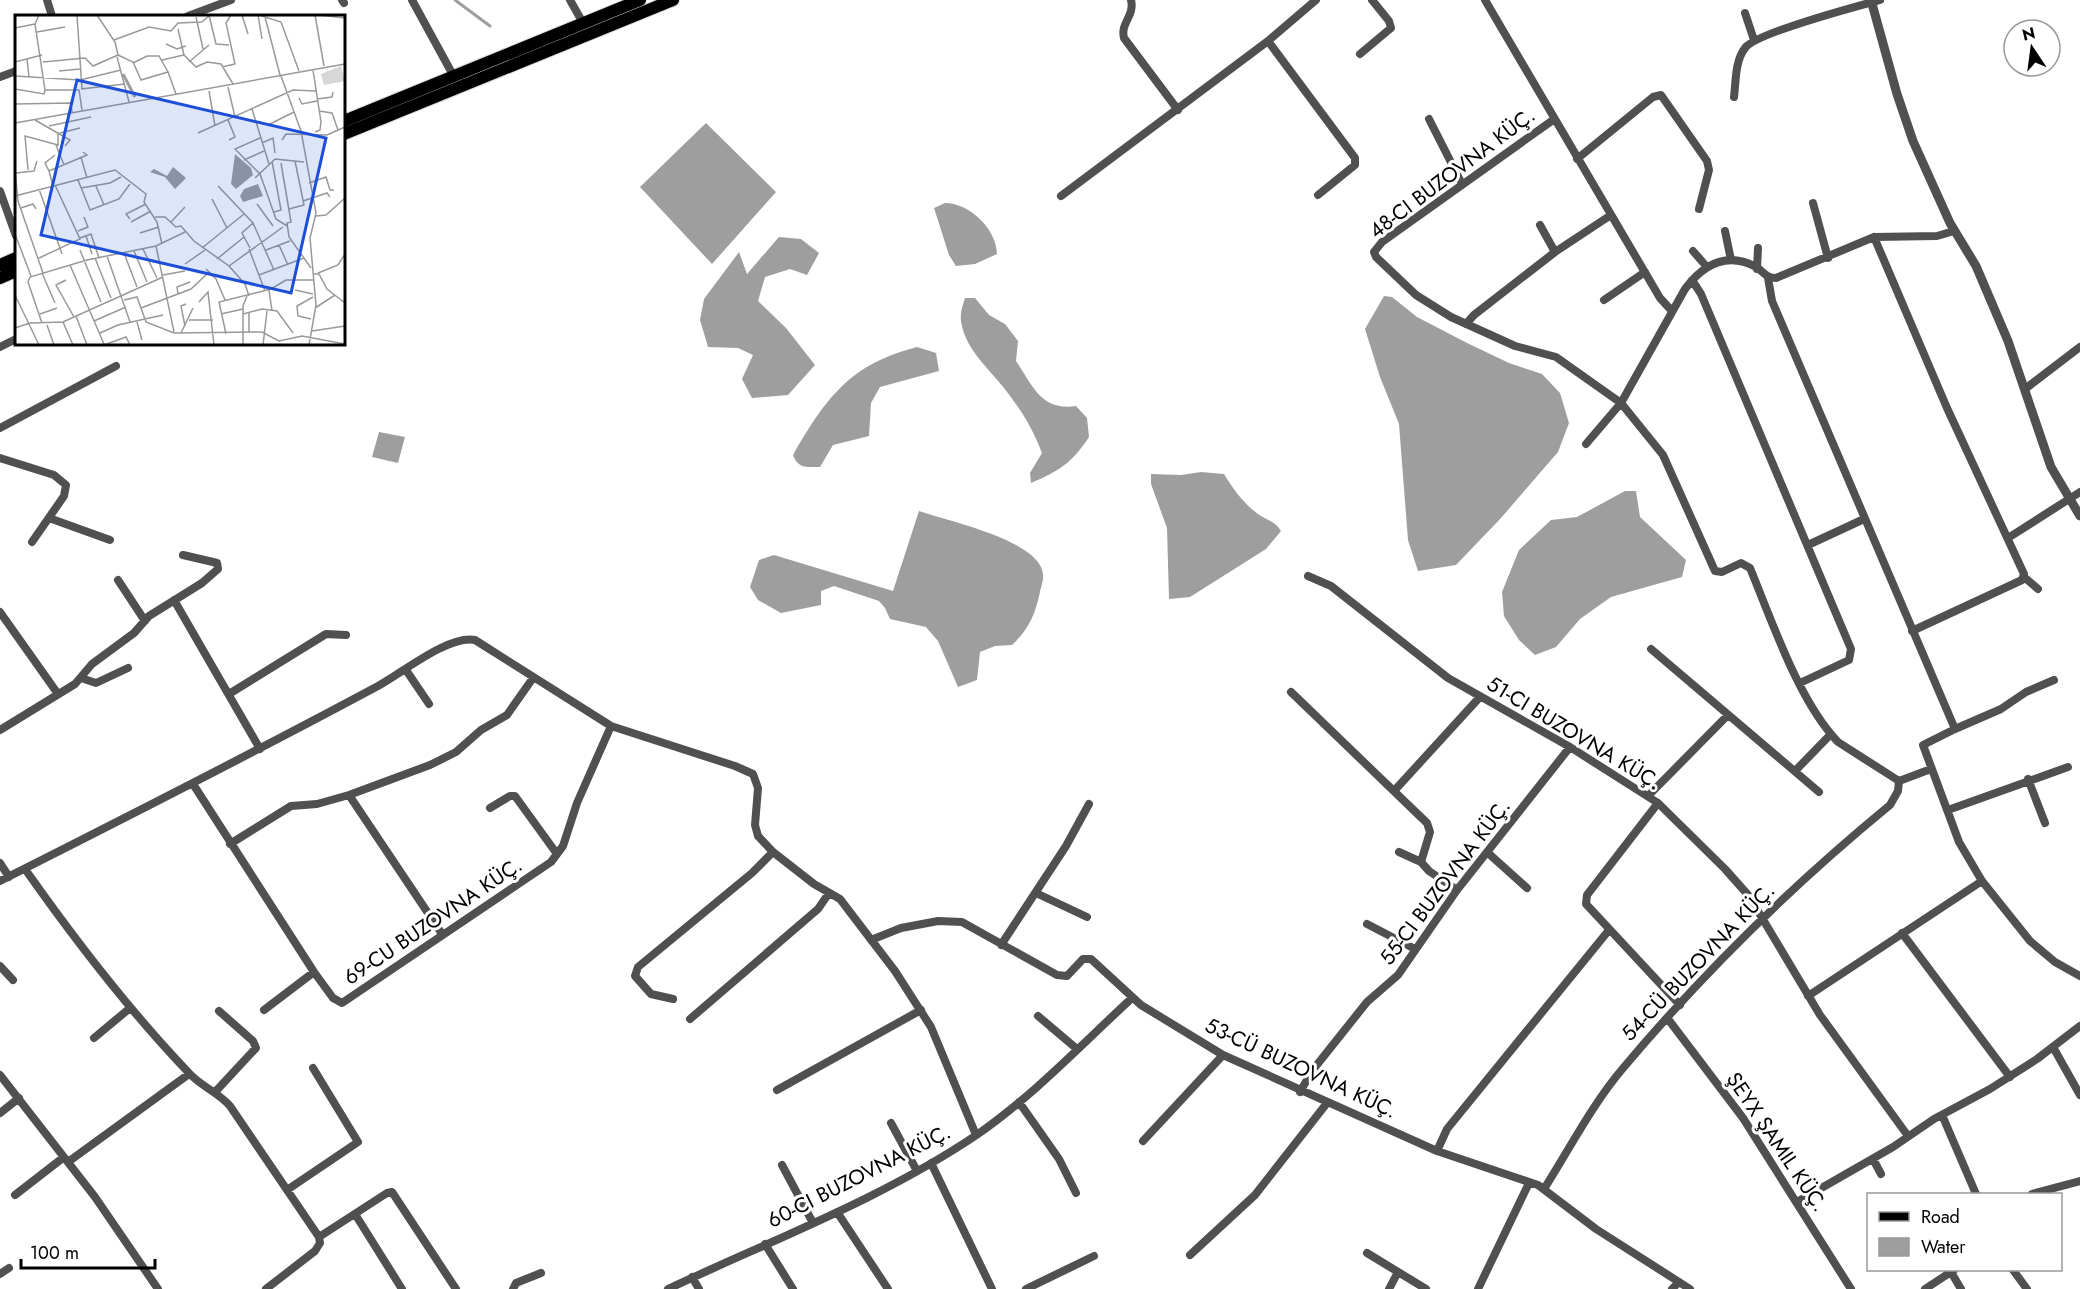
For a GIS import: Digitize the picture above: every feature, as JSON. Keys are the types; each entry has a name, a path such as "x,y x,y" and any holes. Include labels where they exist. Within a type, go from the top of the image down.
{"main road":[{"path":"345,121 640,0"},
{"path":"345,134 673,0"},
{"path":"0,265 15,258"},
{"path":"0,278 15,271"}],"street":[{"path":"47,0 52,15"},
{"path":"205,13 231,0"},
{"path":"412,0 453,75"},
{"path":"570,0 583,23"},
{"path":"1131,0 1132,14 1124,28 1124,38 1178,110"},
{"path":"1061,196 1268,41 1316,0"},
{"path":"1360,54 1390,28 1389,21 1372,0"},
{"path":"1485,0 1553,120 1660,298 1671,310"},
{"path":"1734,97 1739,57 1754,40 1837,10 1874,1 1908,126 1954,231 1976,266 2013,352 2047,457 2068,499 2080,516"},
{"path":"1745,13 1754,40"},
{"path":"1268,41 1355,158 1355,165 1318,195"},
{"path":"0,77 15,71"},
{"path":"1577,159 1653,97 1661,95 1707,161 1709,170 1700,209"},
{"path":"1430,119 1462,184"},
{"name":"48-CI BUZOVNA KÜÇ.","path":"1553,120 1382,242 1374,252 1378,260 1416,295 1466,324 1515,346 1556,357 1621,403 1663,455 1715,571 1722,572 1741,563 1750,568 1800,682 1831,734 1838,742 1899,781"},
{"path":"0,191 15,233"},
{"path":"1813,203 1828,258"},
{"path":"1466,324 1474,315 1555,252 1611,215"},
{"path":"1540,225 1555,252"},
{"path":"1725,231 1731,260"},
{"path":"1768,278 1783,276 1874,237 1937,236 1954,231"},
{"path":"1874,237 1947,408 2024,577 2038,589"},
{"path":"1757,268 1758,248"},
{"path":"1694,250 1706,266"},
{"path":"1586,444 1621,403 1671,310 1692,279 1706,266 1718,261 1731,260 1757,268 1768,278 1772,301 1954,729"},
{"path":"1604,300 1645,272"},
{"path":"1692,279 1701,294 1808,545 1852,655 1849,660 1800,682"},
{"path":"0,347 15,340"},
{"path":"2025,389 2080,347"},
{"path":"0,428 116,366"},
{"path":"0,458 54,475 64,481 66,490 64,496 32,542"},
{"path":"2008,538 2080,492"},
{"path":"49,518 110,540"},
{"path":"1808,545 1864,519"},
{"path":"0,730 81,678 92,664 134,633 145,621 218,569 217,563 213,561 183,555"},
{"name":"51-CI BUZOVNA KÜÇ.","path":"1308,576 1331,586 1424,661 1479,698 1570,747 1658,803 1736,881 1763,920 1808,996 1908,1136"},
{"path":"1912,631 2024,577"},
{"path":"118,580 145,621"},
{"path":"174,600 260,749"},
{"path":"0,612 58,694"},
{"path":"229,694 326,634 346,634"},
{"path":"0,881 260,749 406,670 449,644 469,639 489,647 533,678 611,726 735,765 753,774 758,788 756,831 773,852 843,903 871,940 921,1010 946,1058 976,1135"},
{"path":"1651,649 1819,792"},
{"path":"81,678 96,683 128,668"},
{"path":"406,670 429,704"},
{"path":"230,844 291,806 317,804 349,795 430,765 456,752 481,730 507,715 533,678"},
{"path":"2054,680 2026,692 2001,710 1954,729 1923,745 1959,842 1982,881 2030,941 2055,962 2080,976"},
{"path":"1292,692 1430,827 1421,862"},
{"path":"1394,791 1479,698"},
{"path":"1648,796 1727,716"},
{"name":"69-CU BUZOVNA KÜÇ.","path":"193,784 314,972 333,998 342,1003 442,934 543,869 557,854 611,726"},
{"path":"1795,771 1831,734"},
{"name":"55-CI BUZOVNA KÜÇ.","path":"1300,1092 1312,1071 1367,1002 1393,981 1457,890 1488,854 1570,747"},
{"path":"1948,810 2028,779 2068,767"},
{"path":"1899,781 1931,769"},
{"path":"2028,779 2044,823"},
{"name":"54-CÜ BUZOVNA KÜÇ.","path":"1544,1189 1612,1083 1680,1005 1817,866 1890,805 1898,791 1899,781"},
{"path":"349,795 442,934"},
{"path":"490,808 515,796 557,854"},
{"path":"1658,803 1585,899 1588,908 1680,1005"},
{"path":"1001,945 1036,893 1089,804"},
{"path":"674,999 651,994 635,976 638,968 752,873 773,852"},
{"path":"1399,852 1421,862 1429,871 1457,890"},
{"path":"1488,854 1527,888"},
{"path":"0,863 9,877"},
{"path":"25,869 88,957 130,1008 189,1074 216,1091 240,1120 319,1237 320,1243 315,1251 267,1289"},
{"path":"1808,996 1982,881"},
{"path":"690,1019 818,909 829,893"},
{"path":"1036,893 1088,917"},
{"name":"53-CÜ BUZOVNA KÜÇ.","path":"871,940 901,928 952,920 974,927 1051,973 1062,976 1071,974 1083,959 1091,959 1132,998 1223,1055 1300,1092 1437,1151 1544,1189 1596,1229 1690,1289"},
{"path":"1367,924 1415,949"},
{"path":"1437,1151 1448,1130 1609,930"},
{"path":"1902,933 2010,1077"},
{"path":"0,966 13,980"},
{"path":"264,1010 314,972"},
{"path":"668,1289 837,1212 917,1171 976,1135 1019,1102 1132,998"},
{"path":"94,1038 130,1008"},
{"path":"777,1090 921,1010"},
{"path":"216,1091 256,1048 253,1041 219,1011"},
{"path":"1038,1016 1077,1049"},
{"name":"ŞEYX ŞAMIL KÜÇ.","path":"1668,1019 1743,1118 1851,1289"},
{"path":"1797,1202 2010,1077 2080,1026"},
{"path":"2053,1047 2080,1095"},
{"path":"1143,1141 1223,1055"},
{"path":"287,1190 358,1142 313,1068"},
{"path":"15,1194 189,1074"},
{"path":"0,1075 66,1160 158,1289"},
{"path":"0,1113 19,1098"},
{"path":"1019,1102 1059,1159 1076,1193"},
{"path":"1190,1255 1254,1195 1327,1103"},
{"path":"1942,1115 1976,1193"},
{"path":"891,1124 917,1171"},
{"path":"1873,1158 1881,1174"},
{"path":"931,1163 992,1289"},
{"path":"782,1164 813,1223"},
{"path":"2036,1193 2080,1181"},
{"path":"1478,1289 1529,1183"},
{"path":"319,1237 387,1192 396,1195 456,1289"},
{"path":"837,1212 888,1289"},
{"path":"355,1214 402,1289"},
{"path":"765,1244 793,1289"},
{"path":"1367,1253 1426,1289"},
{"path":"1026,1289 1094,1256"},
{"path":"0,1274 9,1268"},
{"path":"1925,1289 1952,1271"},
{"path":"1953,1271 1961,1289"},
{"path":"2014,1271 2027,1289"},
{"path":"1389,1289 1398,1272"},
{"path":"513,1289 516,1283 541,1273"},
{"path":"692,1277 699,1289"},
{"path":"1672,1289 1679,1282"}],"water":[{"path":"706,123 776,192 712,264 640,187"},
{"path":"945,203 964,208 980,220 992,236 997,254 975,264 956,266 949,255 934,208"},
{"path":"779,237 801,239 819,253 807,275 790,269 765,277 758,301 786,328 815,365 788,395 752,398 742,379 753,355 738,348 708,347 700,320 704,299 739,252 747,274"},
{"path":"1384,296 1392,297 1417,317 1467,343 1509,363 1542,374 1560,393 1569,423 1558,452 1501,518 1456,565 1418,571 1408,540 1399,424 1380,377 1365,329"},
{"path":"965,298 975,298 989,315 1005,324 1018,341 1016,361 1039,395 1054,405 1076,406 1087,418 1089,437 1071,460 1031,483 1030,473 1042,453 1021,411 979,359 965,335 961,319"},
{"path":"917,347 936,353 939,371 880,387 871,403 869,436 833,445 820,467 800,465 795,460 793,455 817,416 842,386 874,363"},
{"path":"379,432 405,437 398,463 372,457"},
{"path":"1201,472 1224,474 1248,506 1281,531 1266,549 1190,597 1169,599 1167,528 1151,484 1151,474 1181,475"},
{"path":"1625,491 1636,491 1640,517 1686,560 1682,577 1611,597 1580,619 1556,647 1535,655 1519,640 1504,616 1502,592 1519,550 1551,520 1577,517"},
{"path":"919,511 970,526 1010,542 1026,551 1038,562 1043,574 1031,621 1012,645 995,646 980,652 977,680 958,687 938,641 926,627 890,619 879,601 834,586 821,591 821,605 781,613 758,600 750,587 759,560 774,555 893,591"}],"waterway":[{"path":"455,0 490,26"}]}
